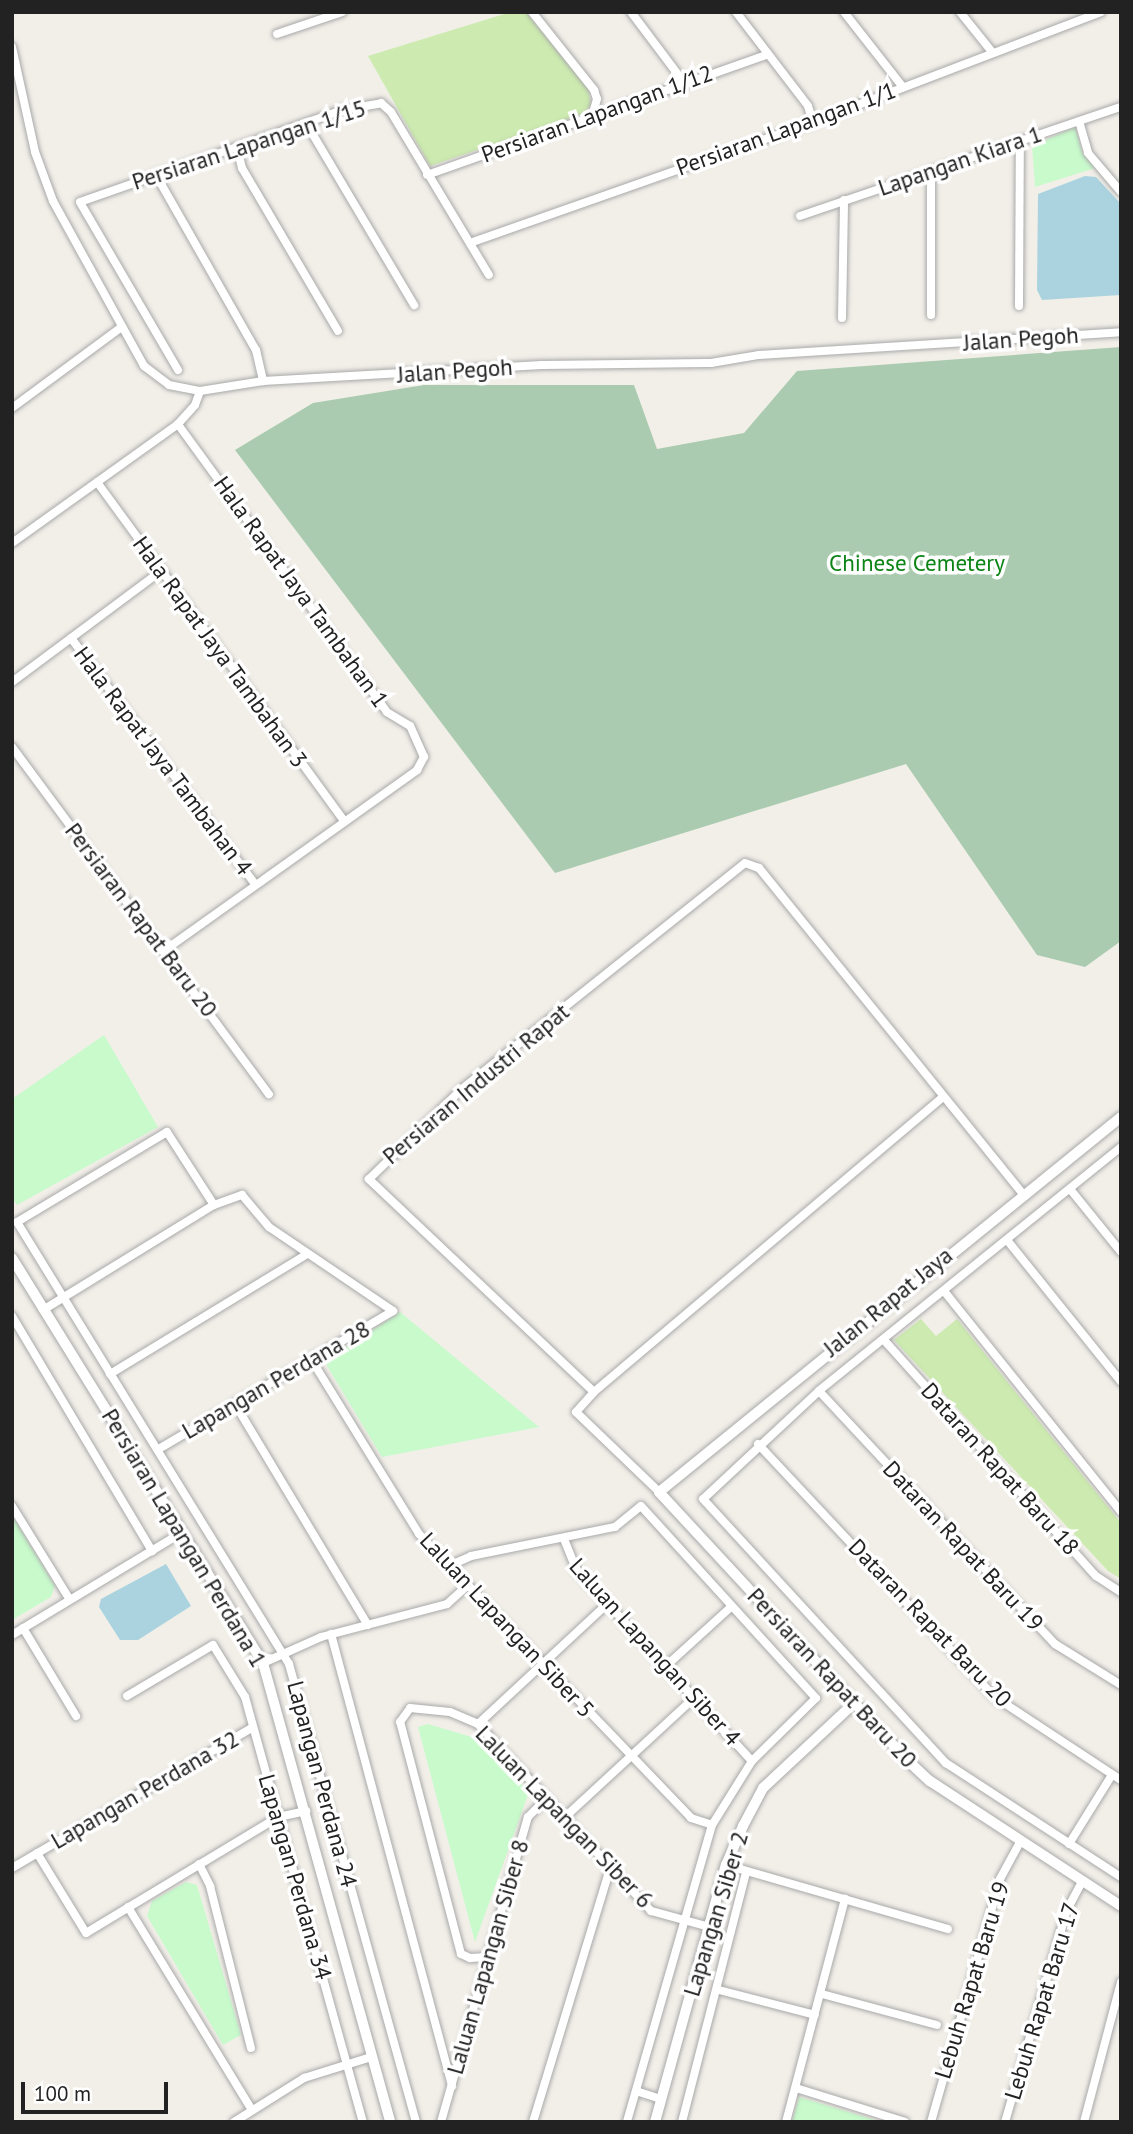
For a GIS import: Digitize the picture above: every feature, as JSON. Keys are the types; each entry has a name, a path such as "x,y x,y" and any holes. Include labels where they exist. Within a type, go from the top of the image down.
{"street":[{"path":"277,34 319,16 342,12"},
{"path":"532,12 594,90 597,99 593,116"},
{"path":"631,12 685,84"},
{"path":"736,12 808,106 813,122"},
{"path":"845,12 902,86"},
{"path":"960,12 992,52"},
{"path":"1071,12 1077,21"},
{"name":"Persiaran Lapangan 1/1","path":"470,243 813,122 1101,12"},
{"name":"Jalan Pegoh","path":"12,47 42,177 102,284 121,328 152,375 170,385 200,390 263,381 542,365 711,363 759,355 1121,332"},
{"name":"Persiaran Lapangan 1/12","path":"426,175 768,54"},
{"name":"Persiaran Lapangan 1/15","path":"178,370 80,202 306,123 381,103 391,112 426,175 489,275"},
{"name":"Lapangan Kiara 1","path":"800,216 1121,107"},
{"path":"1079,121 1088,153 1121,192"},
{"path":"306,123 414,305"},
{"path":"1019,306 1020,141"},
{"path":"237,148 242,168 338,331"},
{"path":"931,171 931,315"},
{"path":"156,175 256,351 263,381"},
{"path":"842,318 844,200"},
{"path":"12,408 121,328"},
{"path":"12,543 178,424 195,405 200,390"},
{"name":"Hala Rapat Jaya Tambahan 1","path":"178,424 387,712 410,726 424,757 417,771 344,821"},
{"name":"Hala Rapat Jaya Tambahan 3","path":"97,482 344,821"},
{"path":"12,682 161,571"},
{"name":"Hala Rapat Jaya Tambahan 4","path":"71,638 255,884"},
{"name":"Persiaran Rapat Baru 20","path":"13,748 269,1094"},
{"path":"165,950 344,821"},
{"name":"Persiaran Industri Rapat","path":"594,1392 369,1179 463,1088 745,863 759,869 1023,1193"},
{"path":"594,1392 943,1097"},
{"name":"Jalan Rapat Jaya","path":"659,1492 1023,1193 1120,1119"},
{"name":"Lapangan Perdana 24","path":"214,1205 167,1132 17,1222 65,1295 110,1374 160,1448 283,1654 301,1700 416,2122"},
{"path":"1121,1147 819,1391 704,1493 706,1505 946,1763 1121,1877"},
{"path":"1070,1189 1121,1252"},
{"path":"43,1310 214,1205 242,1195 269,1227 306,1255 110,1374"},
{"path":"1007,1240 1121,1382"},
{"name":"Lapangan Perdana 28","path":"160,1448 393,1311 306,1255"},
{"name":"Persiaran Lapangan Perdana 1","path":"12,1258 262,1663 306,1811 390,2122"},
{"path":"944,1291 1121,1512"},
{"path":"12,1316 152,1551"},
{"name":"Dataran Rapat Baru 18","path":"884,1340 1096,1576 1121,1591"},
{"name":"Laluan Lapangan Siber 5","path":"311,1359 419,1534 691,1818 712,1825"},
{"name":"Dataran Rapat Baru 19","path":"819,1391 1055,1644 1121,1685"},
{"name":"Persiaran Rapat Baru 20","path":"594,1392 576,1412 659,1492 930,1781 1121,1906"},
{"path":"235,1404 368,1625"},
{"name":"Dataran Rapat Baru 20","path":"758,1444 995,1697 1121,1780"},
{"path":"12,1506 70,1600"},
{"path":"451,1565 471,1556 615,1527 641,1506 816,1698 752,1761 712,1825 627,2122"},
{"path":"12,1635 181,1533"},
{"name":"Laluan Lapangan Siber 4","path":"564,1539 569,1558 752,1761"},
{"path":"262,1663 331,1634 447,1604 468,1585"},
{"path":"478,1724 608,1603"},
{"path":"666,1665 732,1606"},
{"path":"23,1628 76,1716"},
{"path":"331,1634 452,2086"},
{"name":"Lapangan Perdana 34","path":"127,1696 208,1646 218,1649 245,1697 363,2122"},
{"path":"565,1817 695,1697"},
{"name":"Lapangan Siber 2","path":"655,2122 726,1865 763,1788 854,1703"},
{"name":"Laluan Lapangan Siber 6","path":"488,1957 470,1958 461,1954 400,1722 410,1708 450,1712 478,1724 651,1910 684,1923 710,1927"},
{"name":"Lapangan Perdana 32","path":"12,1868 253,1727"},
{"path":"1069,1844 1112,1775"},
{"name":"Laluan Lapangan Siber 8","path":"441,2122 528,1817 546,1799"},
{"path":"37,1853 86,1933 278,1817 306,1811"},
{"name":"Lebuh Rapat Baru 19","path":"931,2122 1000,1880 1020,1842"},
{"path":"199,1864 209,1886 251,2048"},
{"path":"726,1865 948,1929"},
{"path":"533,2122 610,1868"},
{"path":"682,2122 719,1990 746,1872"},
{"name":"Lebuh Rapat Baru 17","path":"1005,2122 1067,1910 1082,1882"},
{"path":"786,2122 845,1899"},
{"path":"128,1907 252,2110"},
{"path":"1084,2122 1121,1982"},
{"path":"719,1990 815,2015"},
{"path":"822,1994 937,2025"},
{"path":"233,2122 304,2078 346,2061 371,2057"},
{"path":"796,2088 905,2122"},
{"path":"636,2091 661,2099"}],"green space":[{"path":"511,12 526,12 588,89 591,104 585,113 430,166 368,56"},
{"path":"1075,127 1083,154 1095,168 1035,187 1032,146"},
{"name":"Chinese Cemetery","path":"1121,347 1121,941 1085,967 1037,955 906,764 555,873 235,450 313,403 424,385 634,385 657,449 744,433 797,371"},
{"path":"104,1035 158,1127 17,1205 12,1198 12,1099"},
{"path":"400,1312 539,1427 382,1457 324,1361"},
{"path":"921,1319 936,1336 957,1319 1121,1523 1121,1579 1108,1571 894,1340"},
{"path":"12,1515 55,1586 51,1597 12,1620"},
{"path":"428,1724 475,1738 529,1792 475,1942 418,1727"},
{"path":"186,1882 197,1885 241,2035 223,2045 147,1916 152,1901"},
{"path":"799,2097 882,2122 792,2122"}],"water":[{"path":"1085,176 1096,177 1121,204 1121,295 1042,300 1037,290 1038,194"},
{"path":"166,1564 191,1606 138,1640 120,1640 99,1607 101,1599"}]}
